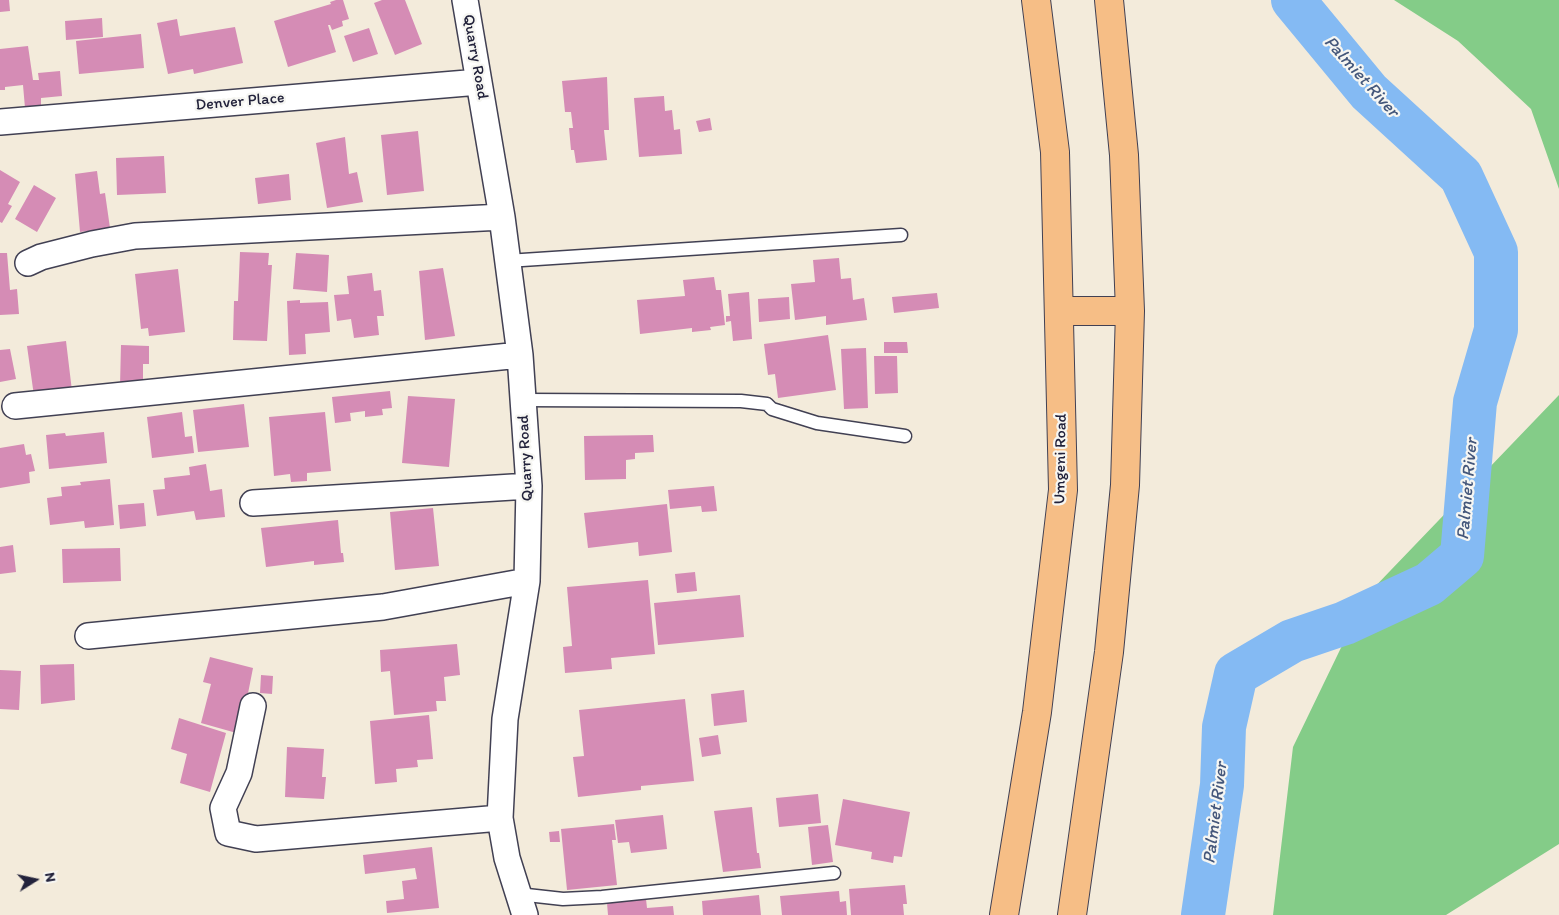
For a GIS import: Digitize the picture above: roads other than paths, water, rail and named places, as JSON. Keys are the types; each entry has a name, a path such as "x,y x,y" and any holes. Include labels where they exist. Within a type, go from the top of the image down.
{"highway":[{"name":"Umgeni Road","path":"1004,915 1037,712 1063,490 1060,310 1054,152 1036,0"},
{"path":"1072,915 1109,652 1122,515 1130,310 1124,155 1109,0"},
{"path":"1060,310 1130,310"}],"street":[{"name":"Quarry Road","path":"465,0 502,217 520,356 530,486 527,581 506,719 500,818 507,858 522,905"},
{"name":"Denver Place","path":"0,122 479,82"},
{"path":"28,263 42,256 136,236 502,217"},
{"path":"15,406 520,356"},
{"path":"253,504 530,486"},
{"path":"88,636 383,607 527,581"},
{"path":"253,706 239,773 223,808 228,834 256,839 500,818"}],"lane":[{"path":"507,261 901,235"},
{"path":"523,400 741,401 767,404 772,409 817,423 905,436"},
{"path":"522,905 563,899 602,897 834,873"}],"waterway":[{"name":"Palmiet River","path":"1203,915 1222,785 1224,727 1236,674 1292,641 1345,623 1429,584 1462,556 1475,402 1496,330 1496,252 1461,176 1369,92 1293,0"}]}
